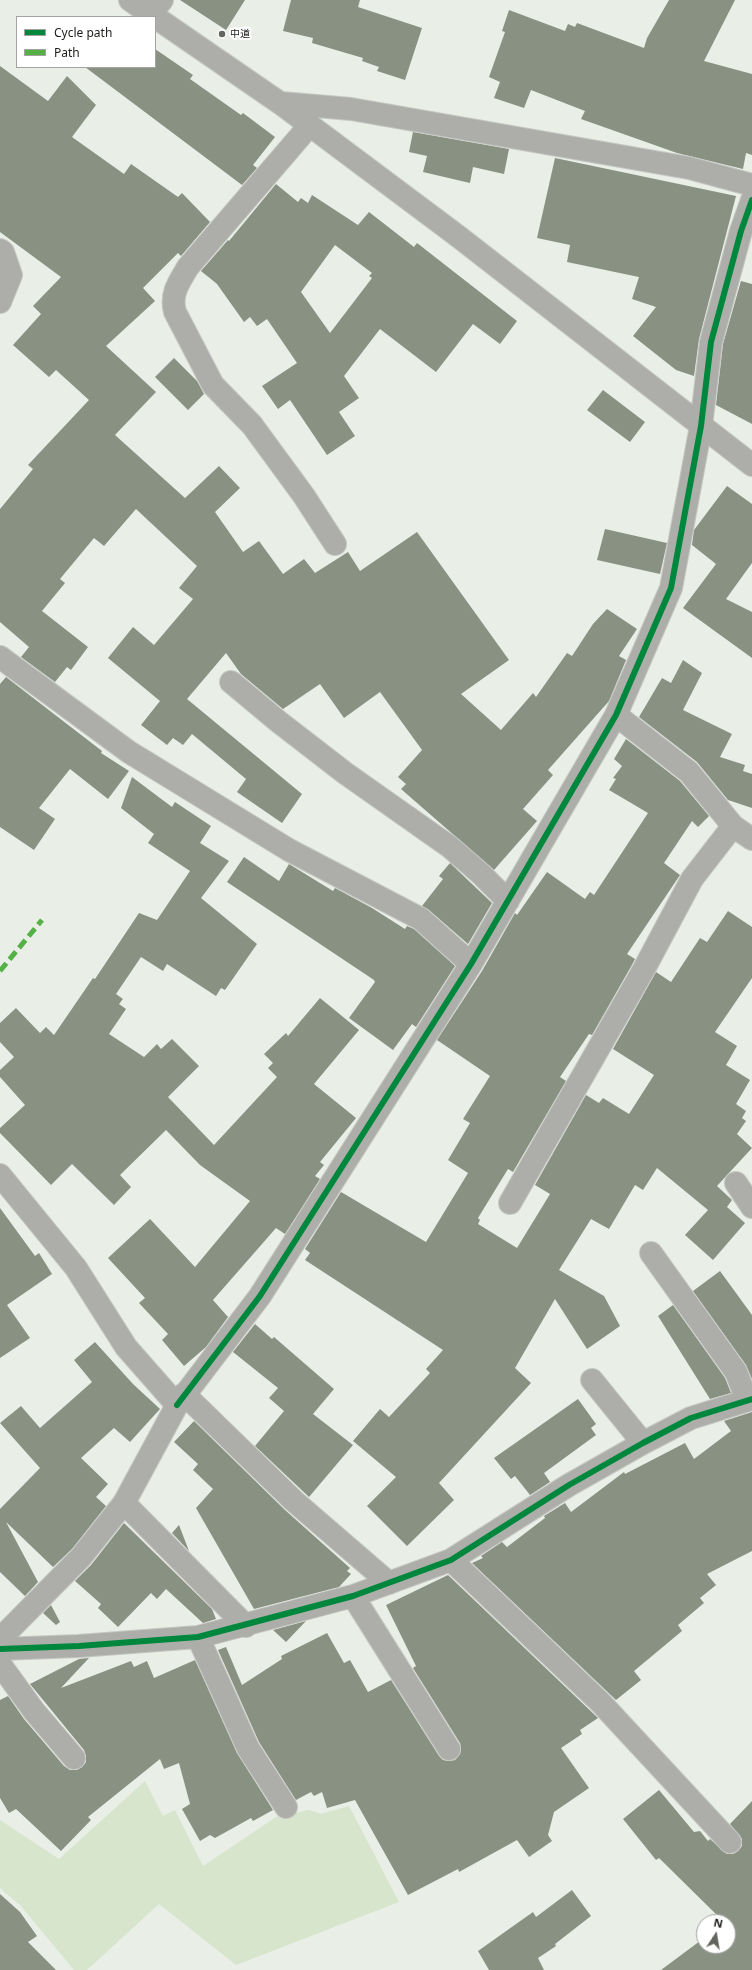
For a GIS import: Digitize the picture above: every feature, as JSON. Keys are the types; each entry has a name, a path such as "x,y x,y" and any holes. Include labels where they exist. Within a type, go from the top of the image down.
{"street":[{"path":"130,0 156,12 310,125 459,237 752,465"},
{"path":"280,103 351,110 689,168 752,185"},
{"path":"310,125 188,267 177,285 172,302 175,312 213,385 252,425 304,496 335,544"},
{"path":"0,1639 81,1557 124,1503 181,1399 260,1296 471,964 616,715 671,588 701,426 712,342 741,231 752,200"},
{"path":"0,250 3,252 11,275 0,302"},
{"path":"0,656 129,752 289,850 421,919 471,964"},
{"path":"231,682 279,722 339,768 450,848 481,874 508,901"},
{"path":"616,715 689,772 733,826 752,839"},
{"path":"510,1203 644,969 692,879 733,826"},
{"path":"0,1175 76,1268 126,1347 294,1501 389,1583"},
{"path":"736,1183 752,1207"},
{"path":"0,1649 79,1646 198,1637 246,1626 353,1596 451,1560 568,1485 643,1443 691,1418 750,1400 736,1372 651,1253"},
{"path":"592,1380 643,1443"},
{"path":"124,1503 246,1626"},
{"path":"451,1560 601,1703 730,1842"},
{"path":"353,1596 449,1750"},
{"path":"198,1637 248,1748 286,1807"},
{"path":"0,1664 34,1711 74,1758"}],"green space":[{"path":"145,1781 163,1816 175,1810 203,1866 276,1817 309,1810 321,1814 349,1806 399,1902 236,1965 159,1904 87,1970 74,1970 20,1905 0,1888 0,1820 59,1859"}],"building":[{"path":"180,0 245,0 226,30"},
{"path":"291,0 360,0 358,7 422,28 405,80 377,71 379,67 362,61 363,58 312,43 313,38 283,31"},
{"path":"669,0 735,0 704,61 752,74 752,155 746,153 743,169 677,153 581,119 585,111 531,90 524,108 494,98 500,82 489,77 505,32 502,31 509,10 565,31 568,24 575,27 577,23 644,48 647,38"},
{"path":"156,50 193,75 190,79 241,115 243,113 275,137 253,165 257,168 242,185 86,68 156,68"},
{"path":"0,66 48,101 67,76 96,105 72,137 124,174 131,164 178,197 182,193 210,222 181,256 178,253 143,288 155,301 106,346 156,392 115,435 185,498 219,466 240,488 215,512 243,552 259,541 283,574 304,559 315,573 348,552 360,571 417,532 509,660 461,694 501,730 533,693 536,697 567,653 572,656 593,624 607,609 637,629 619,656 626,660 609,701 548,770 553,775 523,809 537,821 494,870 401,789 406,784 398,777 422,750 380,692 344,718 320,684 283,709 241,674 226,653 187,699 302,794 282,823 237,792 246,779 192,734 183,745 173,738 167,745 141,725 160,701 108,658 133,627 154,645 193,599 179,588 197,566 136,509 104,546 94,538 60,579 65,583 42,611 88,647 71,670 67,667 55,682 21,657 29,647 0,622 0,509 33,469 28,465 89,400 56,370 49,377 13,345 41,314 33,306 61,277 0,232"},
{"path":"413,132 509,149 504,174 473,167 470,183 423,172 427,156 409,152"},
{"path":"555,158 736,196 699,339 694,376 676,370 633,336 656,307 632,299 639,277 567,262 570,245 537,238"},
{"path":"276,184 298,202 301,198 308,203 312,195 358,225 369,212 414,247 417,243 517,321 500,344 473,324 436,372 380,329 344,376 359,398 339,412 355,436 327,455 290,400 278,409 262,386 297,363 267,319 257,326 250,317 244,322 217,284 201,271 228,240 229,241","holes":["335,245 372,273 369,276 372,278 330,333 301,292"]},
{"path":"741,281 752,284 752,424 716,405 723,344"},
{"path":"174,358 197,381 204,394 188,410 155,377"},
{"path":"603,390 645,422 630,442 587,410"},
{"path":"727,486 752,504 752,563 726,599 752,612 752,658 683,608 716,564 692,545 694,530"},
{"path":"605,529 667,543 660,574 597,560"},
{"path":"683,660 702,673 683,710 732,734 720,757 745,765 743,771 752,774 752,808 728,800 697,762 639,717 662,678 671,683"},
{"path":"6,677 102,751 101,753 129,771 108,799 70,769 39,808 55,819 34,850 0,827 0,684"},
{"path":"626,739 680,781 709,816 698,827 692,821 664,863 680,875 627,954 635,959 633,963 592,1035 589,1034 560,1077 566,1081 513,1172 508,1169 478,1218 480,1220 478,1224 517,1248 550,1194 535,1185 586,1095 599,1103 603,1098 629,1114 654,1075 613,1049 656,972 671,982 700,938 707,942 728,911 752,927 752,978 715,1032 737,1046 726,1065 750,1080 736,1104 746,1111 742,1118 746,1121 737,1134 752,1148 717,1186 732,1200 727,1207 745,1223 713,1260 685,1235 708,1210 657,1168 643,1190 635,1185 609,1229 591,1219 559,1270 604,1296 620,1326 587,1349 555,1299 515,1368 531,1383 439,1483 454,1500 407,1546 367,1506 396,1477 353,1441 380,1409 389,1417 430,1373 426,1369 443,1350 305,1260 310,1253 305,1249 341,1192 426,1242 468,1173 448,1160 470,1123 463,1119 490,1076 437,1040 482,971 515,913 517,915 547,872 585,899 590,892 594,895 648,813 609,790 616,779 613,778 622,766 614,759"},
{"path":"132,777 172,807 175,802 211,826 200,843 229,861 201,898 257,944 225,990 221,988 216,996 167,964 163,971 141,957 116,994 123,999 119,1004 126,1009 109,1034 144,1057 157,1044 161,1049 172,1039 199,1066 168,1097 214,1145 277,1077 268,1068 273,1063 264,1054 286,1033 288,1036 320,998 359,1030 314,1084 356,1118 320,1162 324,1165 315,1176 320,1179 285,1234 276,1228 213,1300 228,1317 206,1347 184,1366 162,1340 168,1334 139,1303 145,1298 108,1258 150,1219 195,1267 250,1201 200,1165 166,1130 120,1175 131,1187 114,1205 72,1164 51,1185 0,1133 0,1128 25,1105 0,1077 0,1070 14,1057 0,1042 0,1023 16,1008 40,1033 46,1027 54,1035 93,978 95,979 139,913 157,920 190,871 148,843 154,834 121,808"},
{"path":"244,857 279,881 289,864 333,891 335,888 372,908 405,929 407,926 414,929 455,966 416,1027 412,1024 393,1050 349,1018 375,982 374,980 227,882"},
{"path":"450,863 492,903 468,944 429,910 422,906 443,879 439,876"},
{"path":"0,1208 35,1256 39,1253 52,1274 7,1305 30,1338 0,1358"},
{"path":"720,1271 752,1315 752,1379 746,1365 693,1291"},
{"path":"673,1305 725,1378 731,1393 710,1399 658,1316"},
{"path":"255,1324 272,1339 274,1337 334,1389 313,1414 353,1445 309,1497 255,1446 284,1411 269,1398 278,1388 233,1352"},
{"path":"95,1342 133,1384 160,1409 130,1442 114,1428 81,1458 108,1484 96,1497 106,1506 72,1549 53,1567 6,1522 38,1582 25,1596 0,1572 0,1509 40,1468 0,1423 21,1406 40,1428 92,1382 74,1360"},
{"path":"578,1399 596,1424 591,1428 596,1435 544,1473 550,1482 530,1495 515,1476 511,1479 494,1458"},
{"path":"752,1412 752,1551 707,1574 716,1585 700,1598 704,1603 678,1625 682,1631 634,1671 641,1680 616,1700 472,1563 483,1558 481,1556 502,1542 507,1547 545,1518 544,1516 565,1503 571,1512 624,1472 625,1474 685,1443 694,1459 731,1431 724,1421"},
{"path":"194,1421 285,1510 350,1568 347,1571 351,1574 339,1587 254,1609 196,1508 213,1489 193,1470 198,1464 174,1442"},
{"path":"124,1523 212,1609 216,1619 203,1623 166,1589 157,1599 151,1593 118,1627 98,1608 101,1604 75,1581 91,1565"},
{"path":"179,1525 189,1551 172,1533"},
{"path":"448,1575 598,1718 580,1730 582,1734 561,1748 589,1788 554,1812 548,1835 552,1841 529,1857 517,1840 459,1872 458,1869 408,1895 355,1800 327,1808 322,1792 314,1796 311,1792 296,1800 259,1742 218,1650 226,1647 242,1685 282,1659 281,1656 327,1633 344,1663 350,1660 368,1692 391,1680 439,1756 443,1760 455,1760 460,1754 460,1743 413,1668 416,1666 386,1605"},
{"path":"51,1605 60,1622 56,1625 43,1613"},
{"path":"306,1621 286,1642 273,1630"},
{"path":"89,1658 61,1688 131,1661 134,1667 147,1661 154,1678 195,1660 237,1753 273,1810 253,1821 251,1818 215,1838 210,1835 200,1841 182,1809 190,1804 179,1763 164,1769 160,1759 88,1817 91,1820 61,1851 16,1809 9,1813 0,1798 0,1700 8,1696 24,1719 64,1766 70,1770 77,1770 86,1762 84,1750 30,1684 79,1659"},
{"path":"659,1790 694,1832 700,1831 708,1841 710,1839 727,1854 733,1854 742,1846 742,1839 730,1824 752,1801 752,1970 661,1970 696,1944 696,1954 736,1954 736,1914 716,1914 659,1858 656,1860 623,1819"},
{"path":"572,1890 591,1916 555,1944 556,1946 538,1958 544,1970 489,1970 478,1951 533,1912 536,1917"},
{"path":"0,1894 20,1912 37,1936 28,1942 56,1970 0,1970"}],"marked path":[{"path":"0,971 42,920"}],"cycle path":[{"path":"177,1405 260,1296 471,964 616,715 671,588 701,426 711,342 741,231 752,200"},
{"path":"0,1649 79,1646 198,1637 353,1596 451,1560 569,1485 643,1443 691,1418 752,1399"}],"place":[{"name":"中道","path":"222,34"}]}
